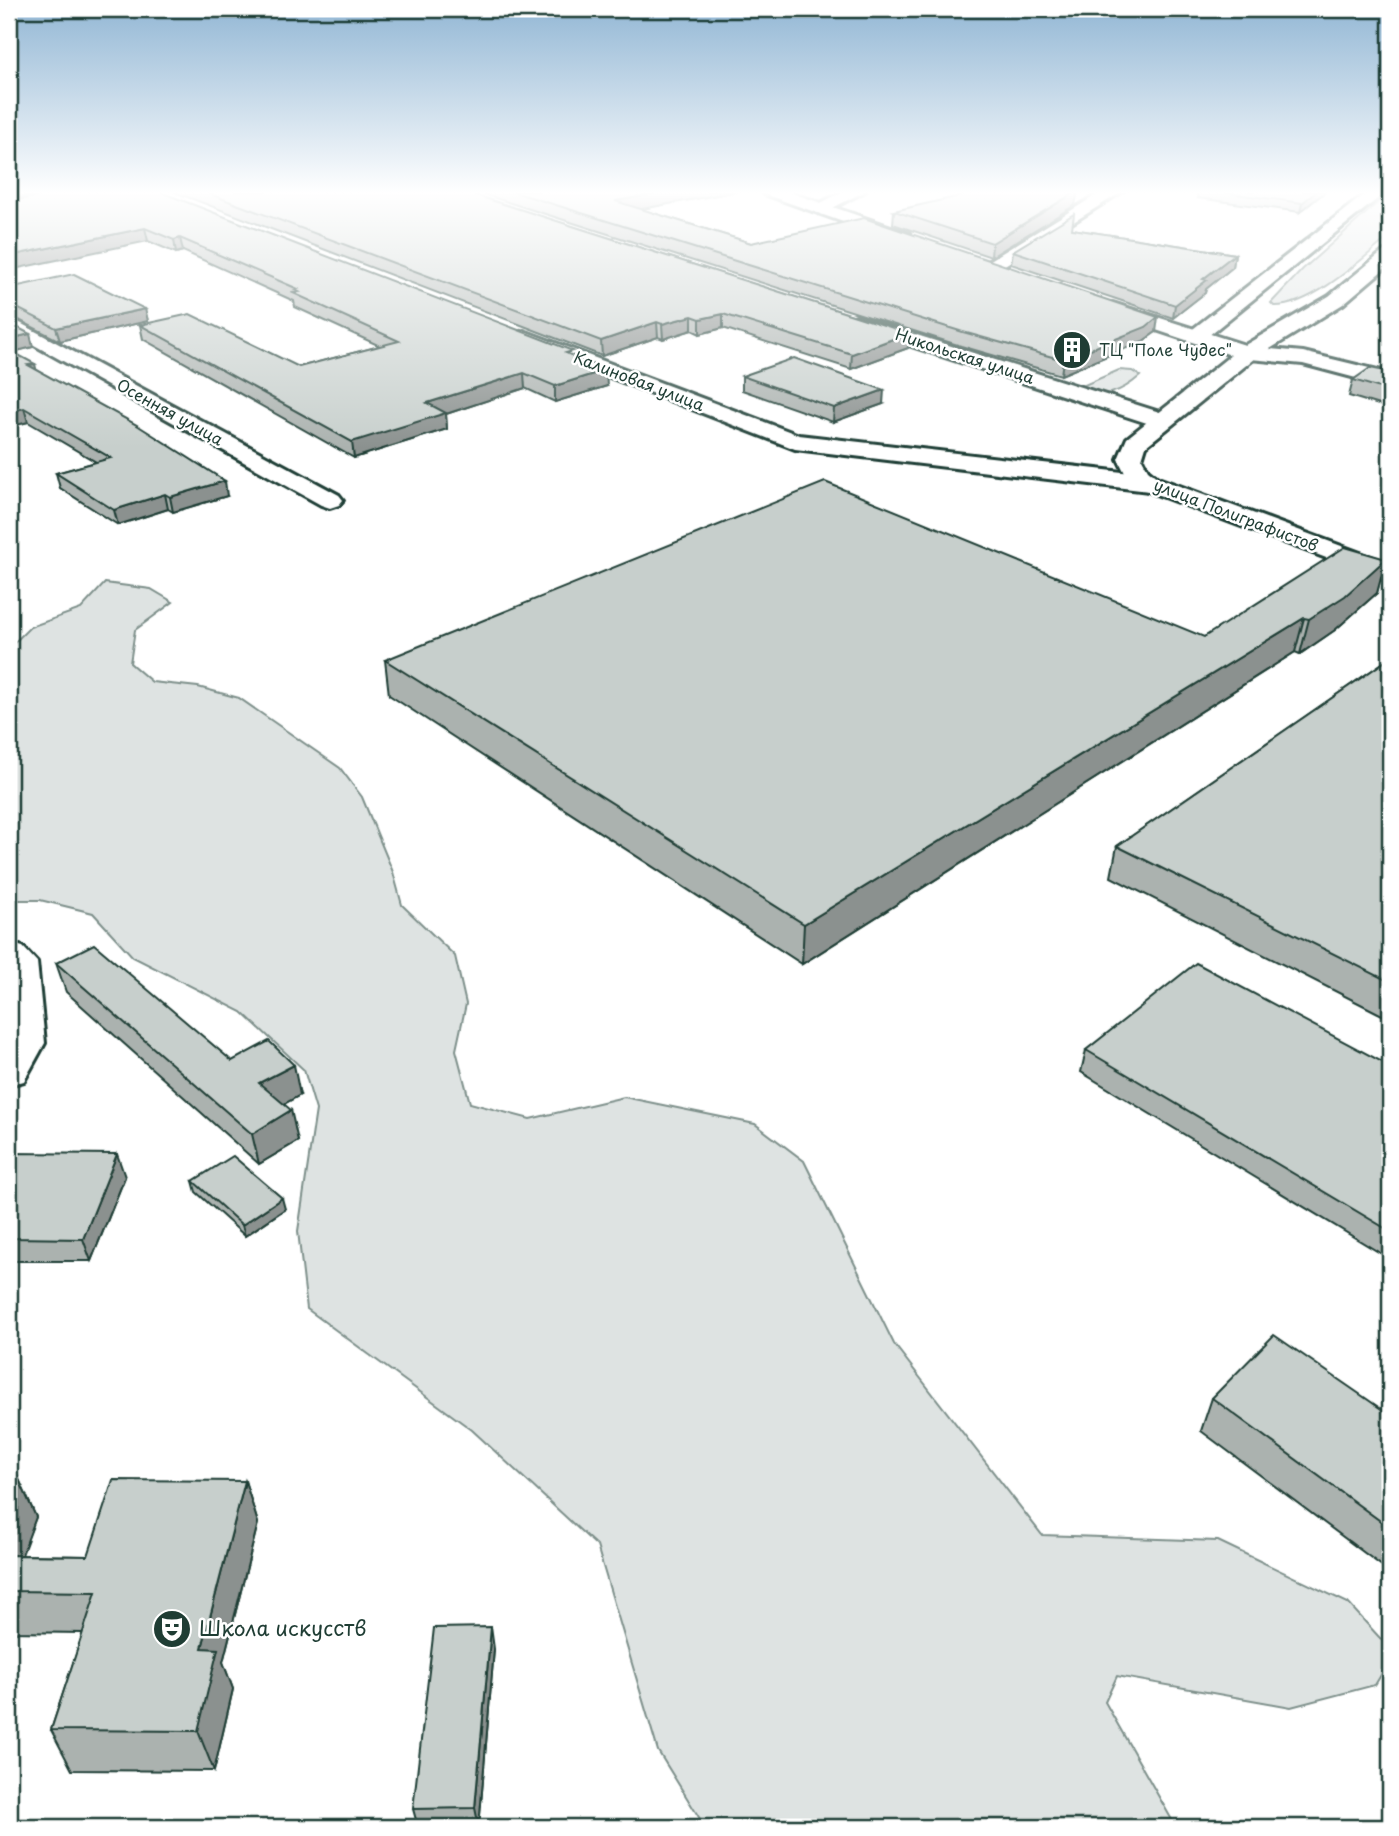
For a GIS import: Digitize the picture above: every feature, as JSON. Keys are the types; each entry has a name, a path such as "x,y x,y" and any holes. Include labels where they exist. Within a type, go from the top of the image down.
{"street":[{"path":"1196,336 1271,277"},
{"name":"улица Полиграфистов","path":"1364,277 1336,300 1247,352 1161,420 1135,443 1131,450 1131,467 1149,483 1390,574"},
{"path":"1085,300 1247,352 1303,358 1390,380"},
{"name":"Никольская улица","path":"834,314 1161,420"},
{"name":"Осенняя улица","path":"9,323 330,500"},
{"name":"Калиновая улица","path":"498,326 794,442 1149,483"},
{"path":"9,956 17,962 24,1043 9,1070"}],"shaded area":[{"path":"1296,277 1340,277 1304,299 1274,306 1271,303"},
{"path":"1119,370 1132,371 1140,376 1112,393 1096,394 1082,386"},
{"path":"105,583 151,589 173,602 135,630 130,663 152,682 198,687 239,698 340,768 362,797 393,872 402,905 455,956 466,1004 456,1050 470,1103 530,1119 624,1097 755,1124 804,1161 894,1344 1042,1535 1218,1541 1348,1603 1390,1649 1390,1660 1375,1685 1291,1707 1117,1676 1105,1702 1176,1827 705,1827 658,1751 597,1546 472,1430 307,1309 298,1231 316,1110 304,1070 242,1012 133,957 93,913 40,900 9,900 9,648 30,627 81,609"}],"building":[{"path":"62,277 79,277 145,309 56,328 9,304 9,288"},
{"path":"269,277 380,277 573,351 566,353 606,370 555,386 524,373 427,403 446,413 352,442 140,325 190,314 299,367 399,341 293,293 299,292 295,290 298,289"},
{"path":"430,277 732,277 909,333 852,354 723,314 700,319 692,316 662,324 657,322 601,341"},
{"path":"786,277 1038,277 1158,317 1146,327 1063,360"},
{"path":"1090,277 1206,277 1203,279 1207,280 1175,305"},
{"path":"9,323 30,334 9,339"},
{"path":"9,350 35,364 28,365 137,425 225,481 170,497 165,494 114,510 56,473 111,458 24,408 9,412"},
{"path":"794,358 884,390 834,408 742,376"},
{"path":"1370,368 1390,372 1390,391 1353,380"},
{"path":"825,482 1204,637 1345,547 1386,559 1345,596 1309,619 1304,618 804,924 385,660"},
{"path":"1390,658 1390,982 1117,846"},
{"path":"94,944 232,1061 269,1041 294,1065 259,1083 291,1110 252,1134 56,963"},
{"path":"1196,963 1390,1066 1390,1231 1086,1050"},
{"path":"9,1153 117,1154 83,1239 9,1238"},
{"path":"233,1156 282,1198 242,1225 193,1181"},
{"path":"1274,1335 1390,1415 1390,1528 1212,1398"},
{"path":"9,1475 17,1475 9,1495"},
{"path":"113,1480 245,1481 202,1648 218,1649 198,1731 51,1730 96,1592 9,1591 9,1555 88,1556"},
{"path":"491,1627 475,1808 413,1809 434,1628"}],"place":[{"name":"ТЦ \"Поле Чудес\"","path":"1072,350"},
{"name":"Школа искусств","path":"172,1629"}]}
